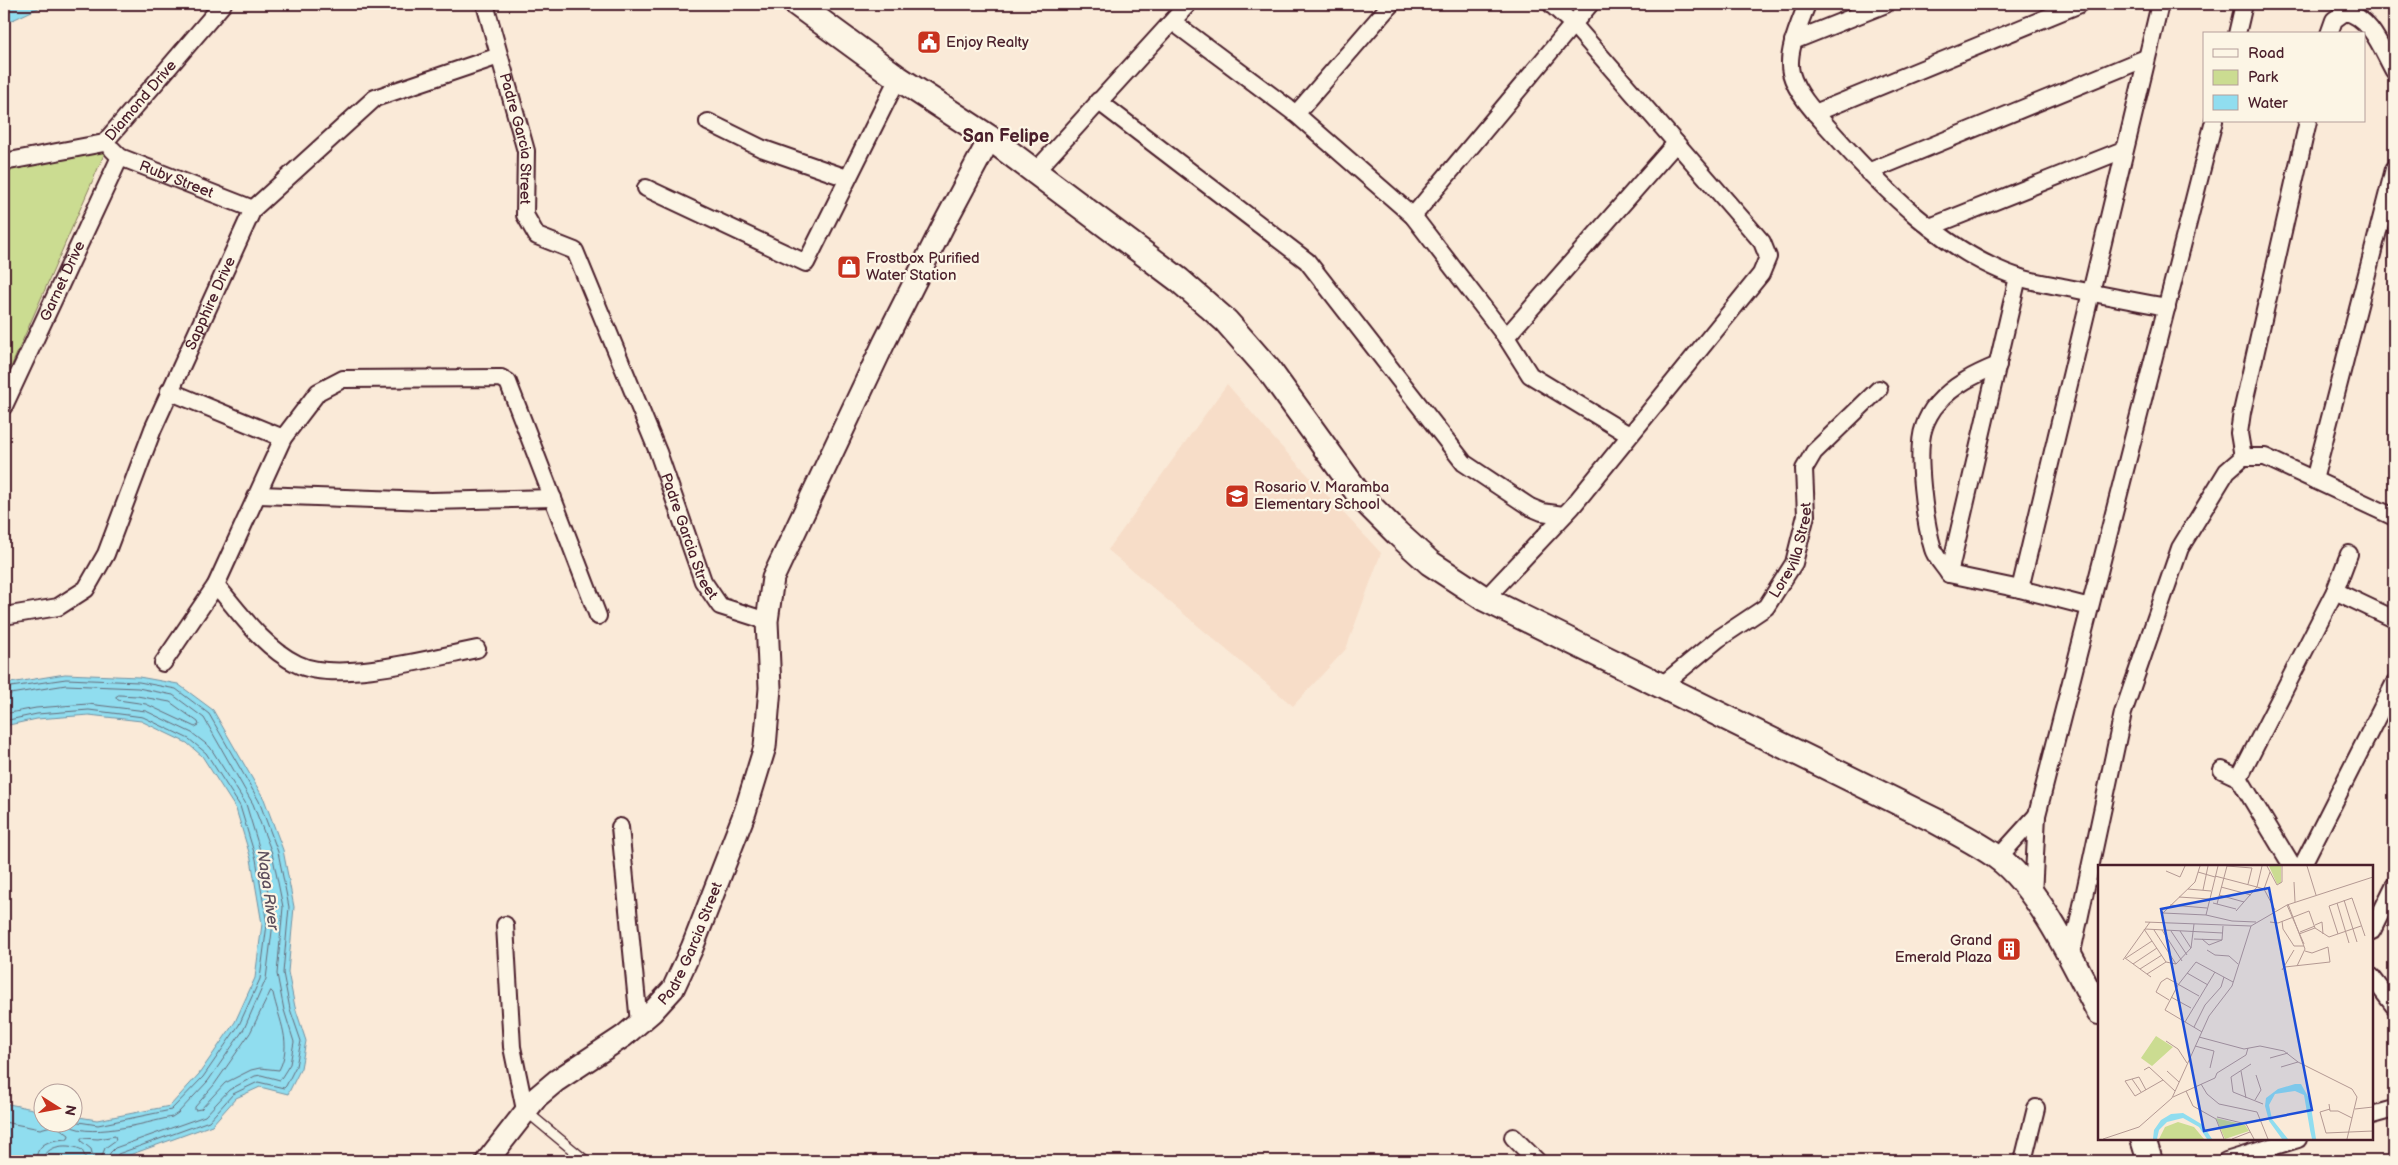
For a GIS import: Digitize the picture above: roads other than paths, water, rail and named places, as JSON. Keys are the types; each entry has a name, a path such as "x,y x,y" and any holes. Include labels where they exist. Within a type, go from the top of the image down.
{"main road":[{"path":"797,4 898,78 990,138 1034,173 1179,280 1226,321 1269,370 1360,496 1397,534 1430,563 1485,599 1934,820 1998,858 2025,884 2033,896 2071,957 2098,1010"},
{"path":"2143,1140 2150,1161"}],"street":[{"name":"Diamond Drive","path":"4,162 104,143 223,4"},
{"name":"Padre Garcia Street","path":"485,4 526,151 525,215 537,236 575,251 658,452 704,581 720,606 767,621 770,688 765,747 748,803 692,948 673,989 624,1036 556,1080 524,1110 487,1161"},
{"path":"1034,173 1188,4"},
{"path":"1296,114 1391,4"},
{"path":"1485,599 1563,515 1761,274 1768,257 1762,242 1573,24 1551,4"},
{"path":"1413,216 1590,4"},
{"path":"1808,4 1794,41 1791,72 1797,87 1815,112 1868,172 1930,227 1978,260 2018,277 2167,308"},
{"path":"1794,41 1886,4"},
{"path":"1815,112 2080,4"},
{"path":"2020,589 2123,150 2160,4"},
{"path":"2237,32 2244,4"},
{"path":"2330,32 2334,20 2345,12 2356,14 2368,24 2394,71"},
{"path":"1173,22 1296,114 1413,216 1506,337 1530,375 1629,435"},
{"name":"Sapphire Drive","path":"4,616 58,607 86,589 106,554 169,391 253,209 375,98 499,56"},
{"path":"1868,172 2146,58"},
{"path":"646,188 806,263 898,78"},
{"path":"1098,101 1307,261 1464,463 1530,507 1542,512 1563,515"},
{"path":"708,122 761,148 847,178"},
{"path":"2033,896 2037,815 2214,122"},
{"path":"2243,458 2238,433 2242,412 2308,122"},
{"path":"767,621 773,578 888,335 990,138"},
{"name":"Ruby Street","path":"104,143 120,156 253,209"},
{"path":"1506,337 1676,143"},
{"path":"1930,227 2123,150"},
{"name":"Garnet Drive","path":"4,406 120,156"},
{"path":"2314,480 2394,169"},
{"path":"1950,574 2018,277"},
{"path":"1998,365 1976,374 1954,388 1936,404 1924,427 1920,457 1933,550 1950,574 2090,607"},
{"path":"163,663 216,585 283,438 318,392 343,379 501,378 508,382 598,616"},
{"name":"Lorevilla Street","path":"1661,686 1718,639 1766,607 1794,563 1806,515 1804,469 1814,452 1879,390"},
{"path":"169,391 283,438"},
{"path":"2071,957 2123,713 2180,548 2227,471 2243,458 2265,456 2394,517"},
{"path":"259,494 431,501 553,498"},
{"path":"2239,778 2335,590 2349,554"},
{"path":"216,585 257,634 297,664 315,670 353,671 477,649"},
{"path":"2335,590 2394,619"},
{"path":"2303,865 2394,684"},
{"path":"2222,770 2239,778 2291,865"},
{"path":"1998,858 2037,815"},
{"path":"620,826 639,1023"},
{"path":"2373,929 2394,886"},
{"path":"505,925 512,1047 524,1110"},
{"path":"2373,978 2394,1006"},
{"path":"2023,1161 2036,1108"},
{"path":"2373,1115 2393,1108"},
{"path":"1513,1137 1537,1161"},
{"path":"2226,1161 2295,1140"}],"lane":[{"path":"524,1110 586,1161"}],"water":[{"path":"4,4 47,4 4,24"},
{"name":"Naga River","path":"65,674 139,677 178,684 213,710 264,799 283,850 294,907 288,972 295,1007 306,1041 301,1068 288,1094 260,1087 236,1098 212,1125 113,1161 90,1161 68,1158 4,1161 4,1103 32,1109 32,1132 82,1132 82,1118 97,1120 170,1106 199,1074 235,1022 255,978 262,924 251,859 236,809 202,756 187,743 141,721 89,715 37,719 4,726 4,684"}],"place":[{"name":"Enjoy Realty","path":"929,42"},
{"name":"Frostbox Purified Water Station","path":"849,267"},
{"name":"Rosario V. Maramba Elementary School","path":"1237,496"},
{"name":"Grand Emerald Plaza","path":"2009,949"}],"district":[{"name":"San Felipe","path":"1006,136"}]}
